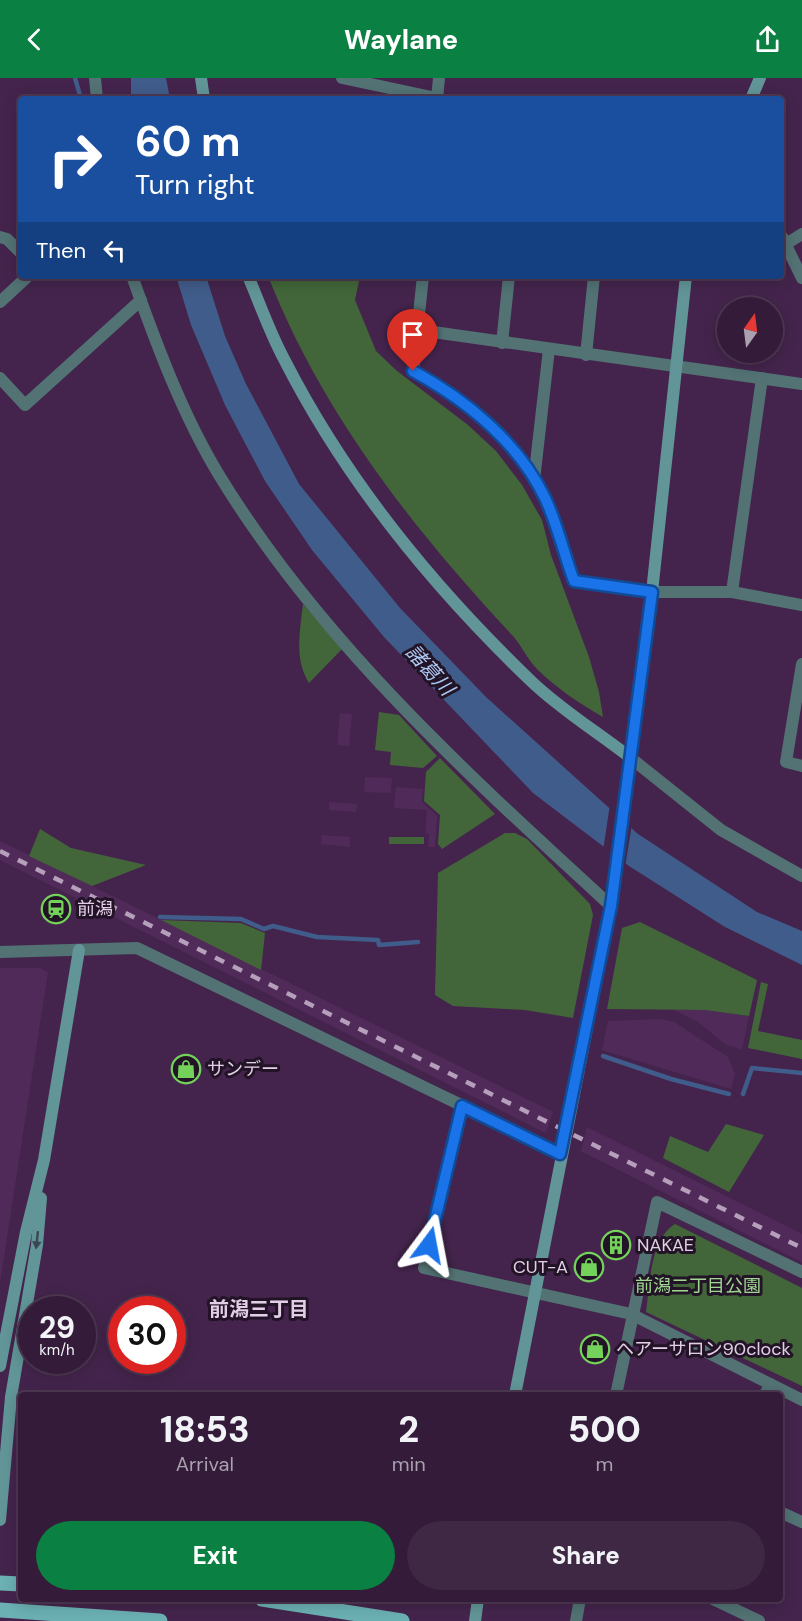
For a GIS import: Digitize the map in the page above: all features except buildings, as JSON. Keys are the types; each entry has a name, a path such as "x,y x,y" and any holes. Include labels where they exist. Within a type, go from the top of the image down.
{"main road":[{"path":"0,1582 18,1584"},
{"path":"281,1602 402,1621"},
{"path":"0,1610 160,1621"}],"street":[{"path":"95,78 97,96"},
{"path":"201,78 204,96"},
{"path":"342,78 424,96"},
{"path":"438,96 439,78"},
{"path":"752,96 760,78"},
{"path":"802,234 784,241 802,278"},
{"path":"0,237 8,239 18,250"},
{"path":"0,302 25,279"},
{"path":"130,279 188,415 219,475 297,588 334,634 426,731 516,819 611,906"},
{"path":"249,279 282,357 310,408 369,501 432,576 533,683 721,830 802,876"},
{"path":"423,279 413,371 443,389 514,448 545,498 574,581 652,592 732,592 802,605"},
{"path":"502,343 509,279"},
{"path":"586,355 594,279"},
{"path":"515,1392 611,906 652,592 674,366 686,279"},
{"path":"2,382 25,405 141,300"},
{"path":"419,330 802,384"},
{"path":"534,480 549,349"},
{"path":"732,592 762,378"},
{"path":"802,669 786,762 802,766"},
{"path":"0,952 136,948 560,1154"},
{"path":"0,1520 11,1396 37,1245 44,1161 79,950"},
{"path":"462,1106 424,1268 631,1314 767,1390"},
{"path":"0,1366 26,1232 44,1161"},
{"path":"617,1392 631,1314 657,1202 802,1272"},
{"path":"783,1395 802,1400"},
{"path":"783,1513 802,1522"},
{"path":"475,1621 478,1602"},
{"path":"576,1621 579,1602"},
{"path":"720,1602 759,1621"}],"shaded area":[{"path":"340,713 352,714 349,746 337,745"},
{"path":"365,777 392,778 391,793 364,792"},
{"path":"396,787 423,789 422,802 437,816 435,847 428,847 429,834 425,833 427,810 394,808"},
{"path":"329,802 357,804 356,812 329,810"},
{"path":"322,835 350,837 350,847 321,844"},
{"path":"0,841 553,1112 546,1133 0,860"},
{"path":"0,968 40,968 48,972 0,1283"},
{"path":"674,1010 705,1010 749,1016 742,1050 725,1044 698,1022"},
{"path":"660,1019 674,1022 728,1057 735,1074 731,1089 602,1050 608,1021"},
{"path":"587,1127 802,1234 802,1262 581,1151"}],"green space":[{"path":"269,279 359,279 355,300 376,351 397,371 468,425 496,451 522,485 542,520 551,555 589,657 603,717 568,695 537,669 513,636 440,554 373,467 343,422 290,326"},
{"path":"303,604 342,649 309,683 304,674 300,655"},
{"path":"379,712 399,715 437,756 423,768 390,765 391,752 375,750"},
{"path":"440,758 495,814 442,849 438,844 440,815 424,801 426,772"},
{"path":"40,829 71,848 146,865 92,886 29,856"},
{"path":"505,833 515,833 527,839 590,904 593,915 573,1018 525,1010 453,1006 435,995 438,873"},
{"path":"389,837 424,837 424,844 389,844"},
{"path":"161,920 241,923 265,933 261,970"},
{"path":"640,922 757,980 749,1016 705,1010 607,1009 622,928"},
{"path":"761,982 768,984 758,1031 802,1040 802,1059 748,1048"},
{"path":"726,1124 764,1135 729,1192 663,1158 670,1136 708,1152"},
{"name":"前潟二丁目公園","path":"675,1224 802,1288 802,1386 646,1312 650,1276 656,1251 660,1240"}],"water":[{"path":"131,78 166,78 169,96 131,96"},
{"name":"諸葛川","path":"177,279 207,279 225,336 246,384 299,484 400,608 486,697 638,834 757,912 802,931 802,965 725,927 629,866 533,793 384,637 312,550 265,481 225,405 191,325"}],"pier":[{"path":"610,804 632,824 625,867 603,851"}],"waterway":[{"path":"75,78 80,96"},
{"path":"160,917 241,919 264,929 273,926 317,937 378,940 379,945 418,942"},
{"path":"603,1056 671,1079 729,1094"},
{"path":"743,1094 752,1068 802,1073"}],"railway":[{"path":"0,851 802,1248"}],"place":[{"name":"前潟","path":"56,909"},
{"name":"サンデー","path":"186,1069"},
{"name":"NAKAE","path":"616,1245"},
{"name":"CUT-A","path":"589,1267"},
{"name":"ヘアーサロン90clock","path":"595,1349"}],"district":[{"name":"前潟三丁目","path":"259,1309"}],"route":[{"path":"413,371 434,382 488,424 514,448 545,498 574,581 652,592 611,906 567,1131 560,1154 462,1106 429,1245"}]}
